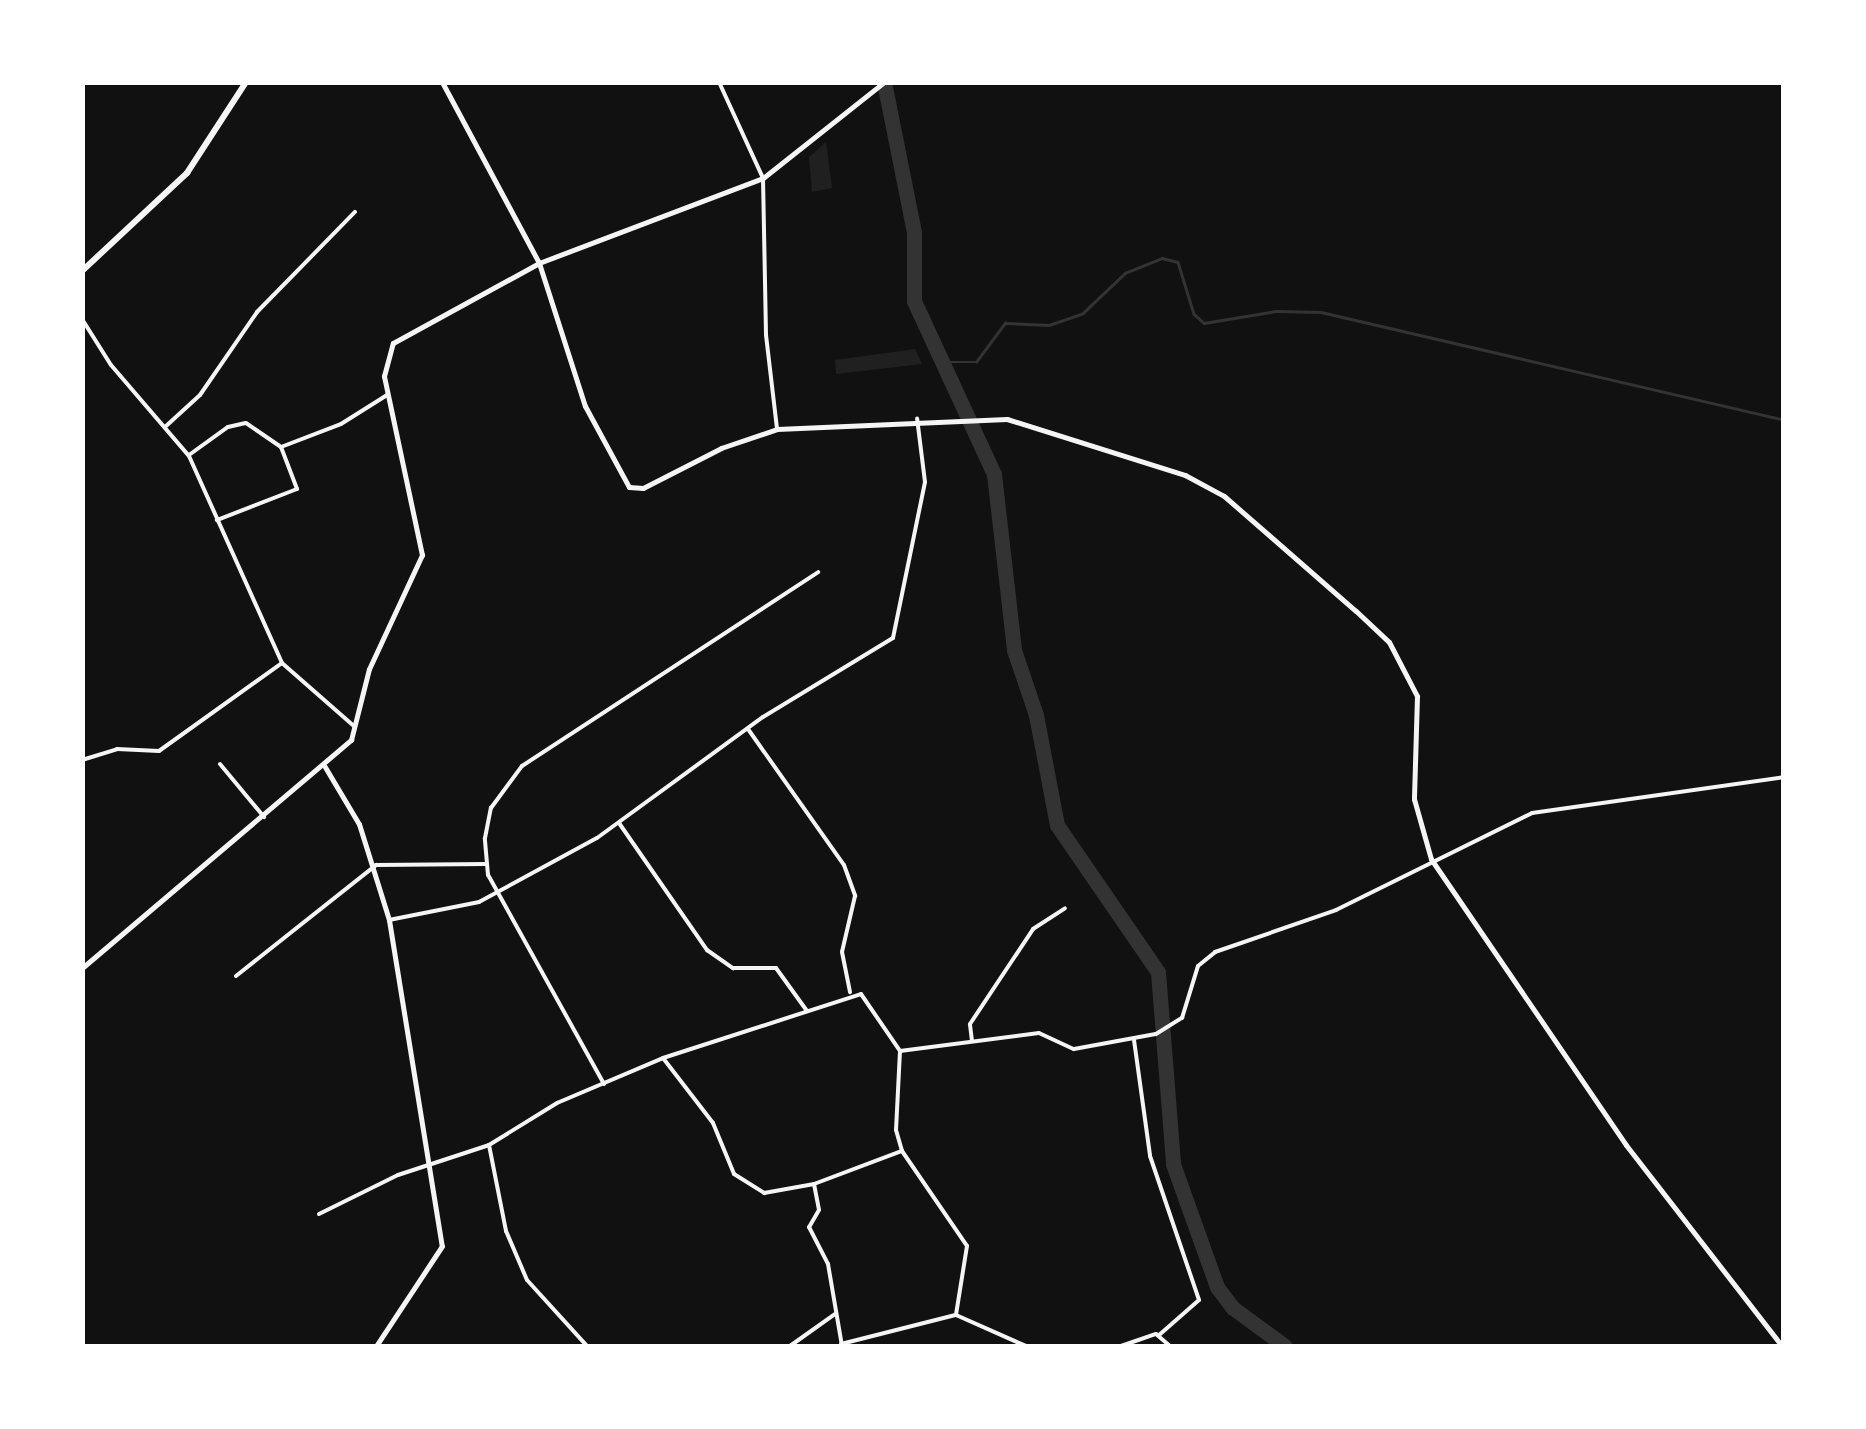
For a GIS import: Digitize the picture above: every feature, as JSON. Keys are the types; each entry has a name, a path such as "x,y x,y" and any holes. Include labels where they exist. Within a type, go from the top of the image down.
{"main road":[{"path":"82,270 187,173 246,82"}],"street":[{"path":"442,82 540,262 584,406 628,487 643,488 721,448 778,429 917,418 1007,419 1048,427 1185,474 1224,496 1356,610 1402,660 1417,696 1414,799 1431,860 1626,1145 1782,1346"},
{"path":"718,82 762,178 766,335 778,429"},
{"path":"83,967 325,767 355,727 369,669 422,556 387,395 386,357 397,339 540,262 762,178 884,82"},
{"path":"165,427 200,395 258,312 355,212"},
{"path":"82,320 189,456 282,663 355,727"},
{"path":"281,448 340,424 387,395"},
{"path":"390,920 466,906 618,824 748,729 893,638 925,482 917,418"},
{"path":"189,456 228,428 246,424 281,448 297,489 218,520"},
{"path":"604,1084 496,891 486,864 492,808 522,766 818,572"},
{"path":"82,760 117,749 159,751 282,663"},
{"path":"748,729 844,864 855,896 842,952 850,992"},
{"path":"220,764 264,818"},
{"path":"325,767 348,801 390,920 442,1246 376,1346"},
{"path":"900,1051 1039,1033 1074,1049 1156,1034 1177,1024 1198,966 1215,952 1336,910 1431,860 1543,810 1784,778"},
{"path":"618,824 707,950 733,968 776,968 807,1011"},
{"path":"236,976 373,868 486,864"},
{"path":"972,1042 970,1024 1033,929 1065,908"},
{"path":"319,1214 489,1145 557,1103 663,1058 807,1011 850,992 861,994 900,1051 896,1130 902,1151 967,1246 956,1315"},
{"path":"1121,1346 1160,1335 1199,1300 1150,1156 1134,1040"},
{"path":"663,1058 713,1123 734,1174 764,1193 814,1184 902,1151"},
{"path":"489,1145 506,1231 527,1280 586,1346"},
{"path":"814,1184 819,1210 809,1227 828,1264 841,1345 956,1315 1026,1346"},
{"path":"790,1346 836,1314"},
{"path":"1160,1335 1170,1346"}],"shaded area":[{"path":"826,142 832,188 812,192 809,157"},
{"path":"915,349 922,364 836,374 835,360"}],"waterway":[{"path":"884,82 914,232 914,301 994,474 1014,650 1036,715 1057,825 1158,972 1173,1164 1217,1287 1233,1308 1285,1346"},
{"path":"942,362 976,362 1005,323 1049,325 1083,313 1125,273 1162,258 1178,262 1194,314 1204,323 1276,311 1321,312 1784,420"}]}
